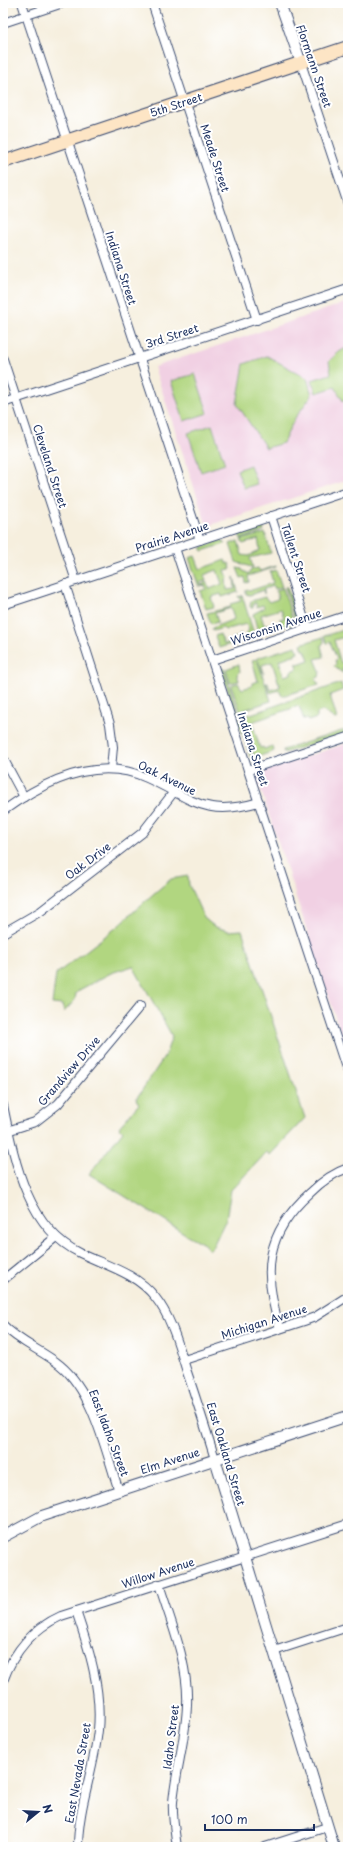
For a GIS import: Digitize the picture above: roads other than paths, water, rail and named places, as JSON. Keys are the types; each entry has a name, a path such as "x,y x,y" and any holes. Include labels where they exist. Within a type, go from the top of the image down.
{"main road":[{"name":"5th Street","path":"3,162 348,47"}],"street":[{"name":"Indiana Street","path":"22,3 200,540"},
{"path":"3,23 63,3"},
{"name":"Meade Street","path":"152,3 257,320"},
{"name":"Flormann Street","path":"280,3 348,204"},
{"name":"3rd Street","path":"3,403 348,289"},
{"name":"Cleveland Street","path":"3,359 76,581"},
{"name":"Prairie Avenue","path":"3,605 348,491"},
{"name":"Tallent Street","path":"271,516 307,628"},
{"name":"Indiana Street","path":"175,548 348,1074"},
{"path":"65,584 109,719 112,737 112,769"},
{"name":"Wisconsin Avenue","path":"212,660 348,615"},
{"path":"248,770 348,737"},
{"path":"3,758 24,797"},
{"name":"Oak Avenue","path":"3,811 24,797 63,776 96,770 112,769 128,771 147,778 195,803 224,809 240,808 259,802"},
{"name":"Oak Drive","path":"3,933 41,911 142,833 174,793"},
{"name":"Grandview Drive","path":"6,1131 35,1122 58,1104 140,1006"},
{"name":"East Oakland Street","path":"3,1105 6,1131 16,1162 30,1198 40,1218 56,1237 78,1252 124,1272 147,1288 159,1303 170,1322 184,1360 215,1459 334,1847"},
{"path":"280,1328 270,1294 269,1268 273,1243 285,1221 301,1201 324,1180 348,1168"},
{"path":"3,1280 56,1237"},
{"name":"Michigan Avenue","path":"184,1360 315,1317 348,1296"},
{"name":"East Idaho Street","path":"3,1325 22,1342 60,1365 79,1386 95,1420 119,1490"},
{"name":"Elm Avenue","path":"3,1537 42,1516 348,1416"},
{"name":"Willow Avenue","path":"3,1681 11,1661 29,1637 50,1621 76,1611 348,1524"},
{"name":"Idaho Street","path":"159,1584 180,1651 185,1678 187,1703 186,1724 173,1803 177,1847"},
{"name":"East Nevada Street","path":"76,1611 92,1661 96,1682 98,1716 98,1730 80,1817 78,1847"},
{"path":"274,1651 348,1627"},
{"path":"265,1847 328,1827"}]}
